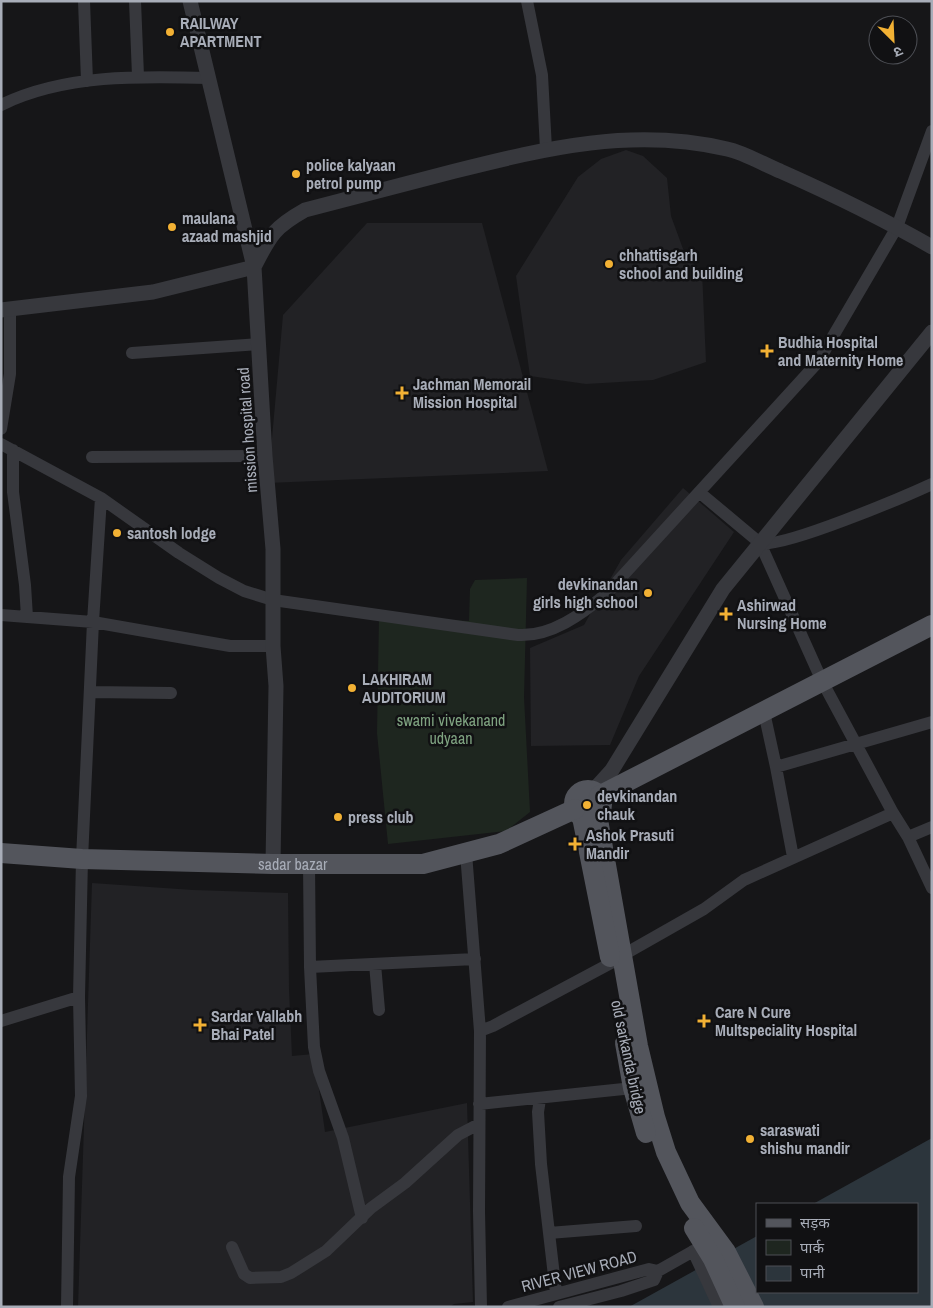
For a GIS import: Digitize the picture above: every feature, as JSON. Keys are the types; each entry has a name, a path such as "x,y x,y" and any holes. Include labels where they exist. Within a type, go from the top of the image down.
{"main road":[{"name":"sadar bazar","path":"1,853 82,859 273,864 424,864 499,844 589,806 822,680 932,625"},
{"name":"old sarkanda bridge","path":"589,806 617,959 632,1088 645,1131 674,1192 709,1252 735,1307"},
{"path":"617,959 655,1117 666,1152 690,1203 709,1252 754,1307"}],"street":[{"path":"84,1 87,81"},
{"path":"135,1 138,76"},
{"name":"mission hospital road","path":"190,1 254,268 265,456 273,549 273,646 276,686 273,864"},
{"path":"527,1 542,75 546,149"},
{"path":"1,105 35,91 87,81 138,76 209,78"},
{"path":"1,444 101,498 179,553 219,578 244,590 273,600 518,635 538,634 573,618 606,594 818,362 897,227 932,130"},
{"path":"1,429 10,374 6,309 153,292 254,268 271,235 285,221 305,210 546,149 611,140 645,139 676,140 729,149 822,190 897,227 932,248"},
{"path":"589,806 723,589 932,332"},
{"path":"132,354 259,344"},
{"path":"13,450 13,492 27,617"},
{"path":"92,457 265,456"},
{"path":"760,543 770,544 808,534 932,484"},
{"path":"699,492 760,543 822,680 893,813 908,837 932,888"},
{"path":"67,1307 69,1177 81,1096 79,998 82,859 101,498"},
{"path":"1,615 93,622 230,646 273,646"},
{"path":"90,692 171,693"},
{"path":"764,712 793,857"},
{"path":"776,767 932,722"},
{"path":"480,1031 493,1026 704,910 744,880 893,813"},
{"path":"908,837 932,827"},
{"path":"466,853 480,1031 481,1307"},
{"path":"309,864 310,967 314,1047 343,1138 362,1218"},
{"path":"310,967 475,959"},
{"path":"375,964 379,1010"},
{"path":"1,1021 79,998"},
{"path":"479,1104 632,1088"},
{"path":"540,1098 538,1112 541,1164 556,1293"},
{"path":"232,1247 244,1274 250,1278 282,1277 299,1269 326,1252 362,1218 405,1183 458,1135 479,1124"},
{"path":"549,1233 636,1226"},
{"path":"709,1252 719,1307"},
{"name":"RIVER VIEW ROAD","path":"508,1307 649,1269 658,1271 709,1252"},
{"name":"RIVER VIEW ROAD","path":"559,1307 621,1291 654,1280 658,1271"}],"shaded area":[{"name":"chhattisgarh school and building","path":"626,150 643,156 667,178 671,216 686,257 702,271 706,362 653,380 586,384 530,376 516,276 578,177 601,159"},
{"name":"Jachman Memorail Mission Hospital","path":"367,223 482,223 548,471 268,483 283,315"},
{"name":"devkinandan girls high school","path":"683,488 734,532 639,676 610,745 531,746 530,648 584,625 621,560"},
{"path":"92,883 193,890 288,893 292,1056 314,1054 325,1132 467,1103 473,1302 454,1304 450,1307 78,1307"}],"green space":[{"name":"swami vivekanand udyaan","path":"527,578 524,697 530,812 506,831 388,844 377,733 379,617 469,621 470,589 475,580"}],"water":[{"path":"932,1138 932,1307 629,1307 756,1237 756,1293 918,1293 918,1203 815,1203"}],"place":[{"name":"RAILWAY APARTMENT","path":"170,32"},
{"name":"police kalyaan petrol pump","path":"296,174"},
{"name":"maulana azaad mashjid","path":"172,227"},
{"name":"chhattisgarh school and building","path":"609,264"},
{"name":"Budhia Hospital and Maternity Home","path":"767,351"},
{"name":"Jachman Memorail Mission Hospital","path":"402,393"},
{"name":"santosh lodge","path":"117,533"},
{"name":"devkinandan girls high school","path":"648,593"},
{"name":"Ashirwad Nursing Home","path":"726,614"},
{"name":"LAKHIRAM AUDITORIUM","path":"352,688"},
{"name":"devkinandan chauk","path":"587,805"},
{"name":"press club","path":"338,817"},
{"name":"Ashok Prasuti Mandir","path":"575,844"},
{"name":"Care N Cure Multspeciality Hospital","path":"704,1021"},
{"name":"Sardar Vallabh Bhai Patel","path":"200,1025"},
{"name":"saraswati shishu mandir","path":"750,1139"}]}
